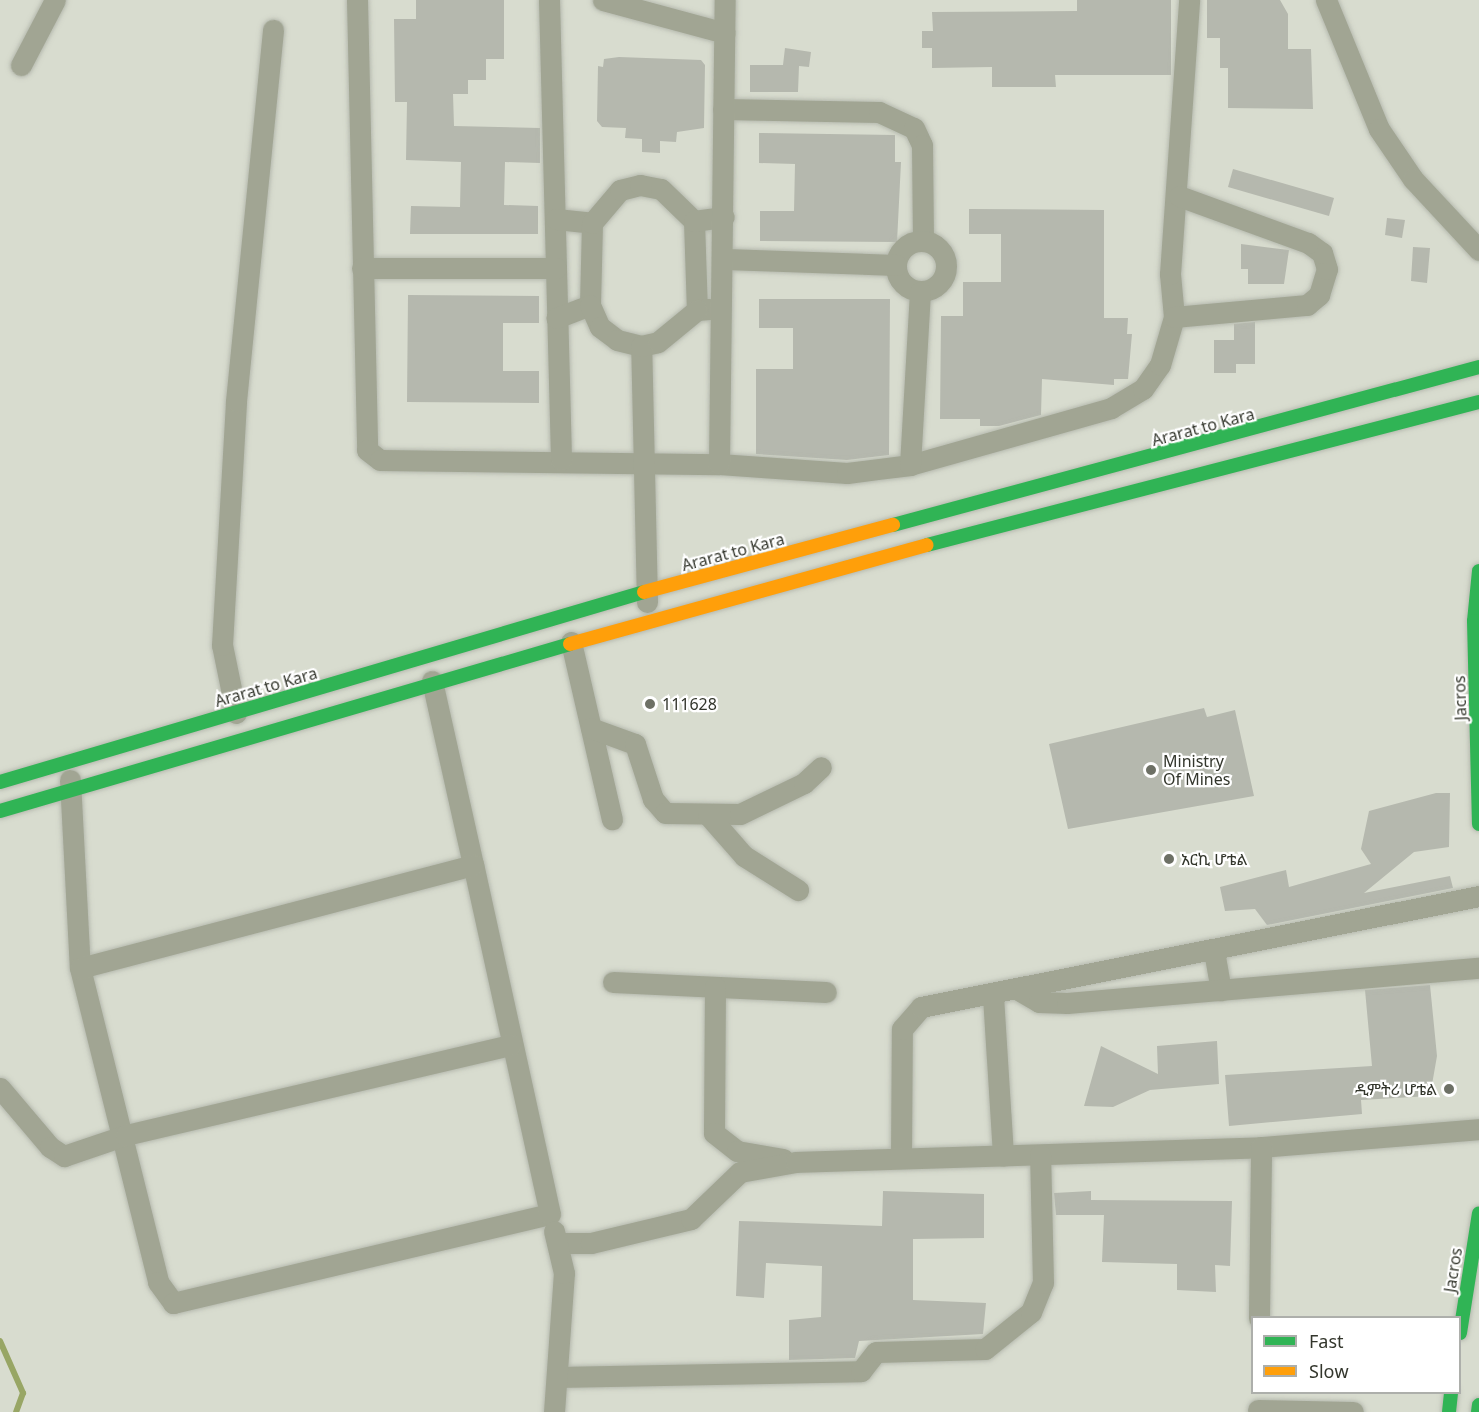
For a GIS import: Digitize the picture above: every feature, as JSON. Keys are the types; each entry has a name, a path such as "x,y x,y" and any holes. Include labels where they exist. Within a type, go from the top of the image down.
{"main road":[{"name":"Ararat to Kara","path":"0,782 644,592 1479,367"},
{"path":"0,811 432,681 651,619 1479,402"},
{"name":"Jacros","path":"1479,571 1474,621 1479,824"},
{"name":"Jacros","path":"1461,1327 1479,1213"},
{"path":"1449,1412 1451,1394"},
{"path":"1478,1412 1479,1405"}],"street":[{"path":"21,65 55,0"},
{"path":"357,0 368,450 380,460 561,460 719,464 847,473 910,465 1111,408 1143,389 1160,365 1174,316 1170,274 1179,196 1189,0"},
{"path":"549,0 561,460"},
{"path":"603,0 724,33"},
{"path":"719,464 725,259 723,109 725,0"},
{"path":"1326,0 1379,129 1413,179 1479,250"},
{"path":"236,713 224,671 223,633 236,401 273,30"},
{"path":"723,109 879,112 914,128 922,145 923,241"},
{"path":"696,310 694,221 660,189 640,184 620,190 592,223 590,305 600,327 616,340 641,346 658,342 696,310 723,307"},
{"path":"1174,316 1307,305 1319,295 1327,269 1322,253 1308,243 1179,196"},
{"path":"694,221 724,217"},
{"path":"556,219 592,223"},
{"path":"923,241 944,255 947,268 942,281 920,292 907,288 896,265 910,243 923,241"},
{"path":"725,259 896,265"},
{"path":"362,267 556,268"},
{"path":"910,465 920,292"},
{"path":"556,318 590,305"},
{"path":"641,346 644,592 651,619"},
{"path":"571,642 612,819"},
{"path":"432,681 511,1045 564,1273 554,1412"},
{"path":"591,728 635,744 653,799 665,813 740,814 804,783 821,767"},
{"path":"70,763 80,968 126,1135 158,1282 173,1303 550,1214"},
{"path":"708,815 744,856 798,890"},
{"path":"80,968 472,866"},
{"path":"901,1157 902,1029 909,1015 921,1007 1020,991 1479,896"},
{"path":"1214,951 1221,990"},
{"path":"1020,991 1039,1002 1067,1003 1479,968"},
{"path":"613,982 826,992"},
{"path":"715,987 714,1133 737,1151 796,1162"},
{"path":"993,996 1003,1156"},
{"path":"0,1088 50,1148 64,1156 84,1154 126,1135 511,1045"},
{"path":"558,1243 591,1243 691,1219 740,1172 796,1162 1261,1147 1479,1129"},
{"path":"1259,1316 1261,1147"},
{"path":"557,1377 861,1371 876,1352 985,1349 1031,1312 1043,1283 1040,1155"},
{"path":"1258,1405 1353,1412"}],"building":[{"path":"416,0 504,0 504,59 486,59 486,80 468,80 468,94 453,94 454,126 540,128 540,163 505,162 504,205 538,206 538,234 410,234 411,206 460,207 461,162 406,160 407,102 395,102 394,19 416,19"},
{"path":"1077,0 1171,0 1171,75 1055,75 1056,87 992,87 992,67 932,68 932,48 922,48 922,31 933,31 932,12 1077,11"},
{"path":"1207,0 1280,0 1288,14 1288,49 1311,49 1313,109 1228,108 1228,68 1220,68 1220,38 1207,38"},
{"path":"785,48 811,52 809,67 799,66 798,92 750,92 750,65 783,65"},
{"path":"619,57 701,60 705,65 704,128 677,132 676,142 660,141 660,153 642,152 642,139 625,138 626,128 602,127 597,121 598,66 603,67 604,59"},
{"path":"759,133 895,135 895,162 901,162 897,242 760,241 760,211 794,211 795,164 759,163"},
{"path":"1233,169 1334,198 1329,216 1228,187"},
{"path":"969,209 1104,210 1104,318 1128,318 1127,334 1132,334 1128,379 1114,379 1114,385 1042,379 1041,415 999,426 980,426 980,419 940,419 941,316 963,316 963,282 1001,282 1001,234 969,234"},
{"path":"1387,218 1405,220 1402,238 1385,235"},
{"path":"1241,244 1289,250 1284,284 1248,284 1248,269 1241,269"},
{"path":"1413,247 1430,248 1427,283 1411,281"},
{"path":"408,295 539,296 539,323 503,323 503,371 539,371 539,403 407,402"},
{"path":"759,299 890,299 889,455 847,460 756,454 756,369 793,369 793,328 759,328"},
{"path":"1255,322 1255,364 1236,364 1236,373 1214,373 1214,340 1234,340 1234,324"},
{"name":"Ministry Of Mines","path":"1204,708 1207,717 1235,710 1254,796 1068,829 1049,744"},
{"path":"1436,793 1450,793 1449,847 1414,852 1364,893 1450,876 1453,888 1267,925 1255,909 1225,911 1220,887 1286,870 1289,887 1371,864 1361,849 1369,811"},
{"path":"1430,985 1437,1056 1430,1096 1361,1100 1362,1114 1229,1126 1225,1075 1372,1066 1365,990"},
{"path":"1217,1041 1219,1084 1150,1090 1113,1107 1084,1106 1101,1046 1158,1074 1157,1046"},
{"path":"883,1191 984,1194 984,1238 913,1239 913,1300 986,1303 983,1334 859,1341 855,1358 789,1360 789,1320 821,1317 822,1266 766,1263 764,1298 736,1296 739,1221 882,1226"},
{"path":"1091,1191 1091,1200 1232,1201 1230,1266 1215,1265 1216,1292 1177,1290 1177,1264 1102,1262 1104,1215 1056,1215 1054,1193"}],"waterway":[{"path":"0,1341 23,1393 16,1412"}],"traffic: fast":[{"path":"893,525 1479,367"},
{"path":"927,545 1479,402"},
{"path":"1479,571 1474,621 1479,824"},
{"path":"0,782 644,592"},
{"path":"0,811 570,644"},
{"path":"1461,1327 1479,1213"},
{"path":"1449,1412 1451,1394"},
{"path":"1478,1412 1479,1405"}],"traffic: slow":[{"path":"644,592 893,525"},
{"path":"570,644 927,545"}],"place":[{"name":"111628","path":"650,704"},
{"name":"Ministry Of Mines","path":"1151,770"},
{"name":"አርኪ ሆቴል","path":"1169,859"},
{"name":"ዲምትሪ ሆቴል","path":"1449,1089"}]}
